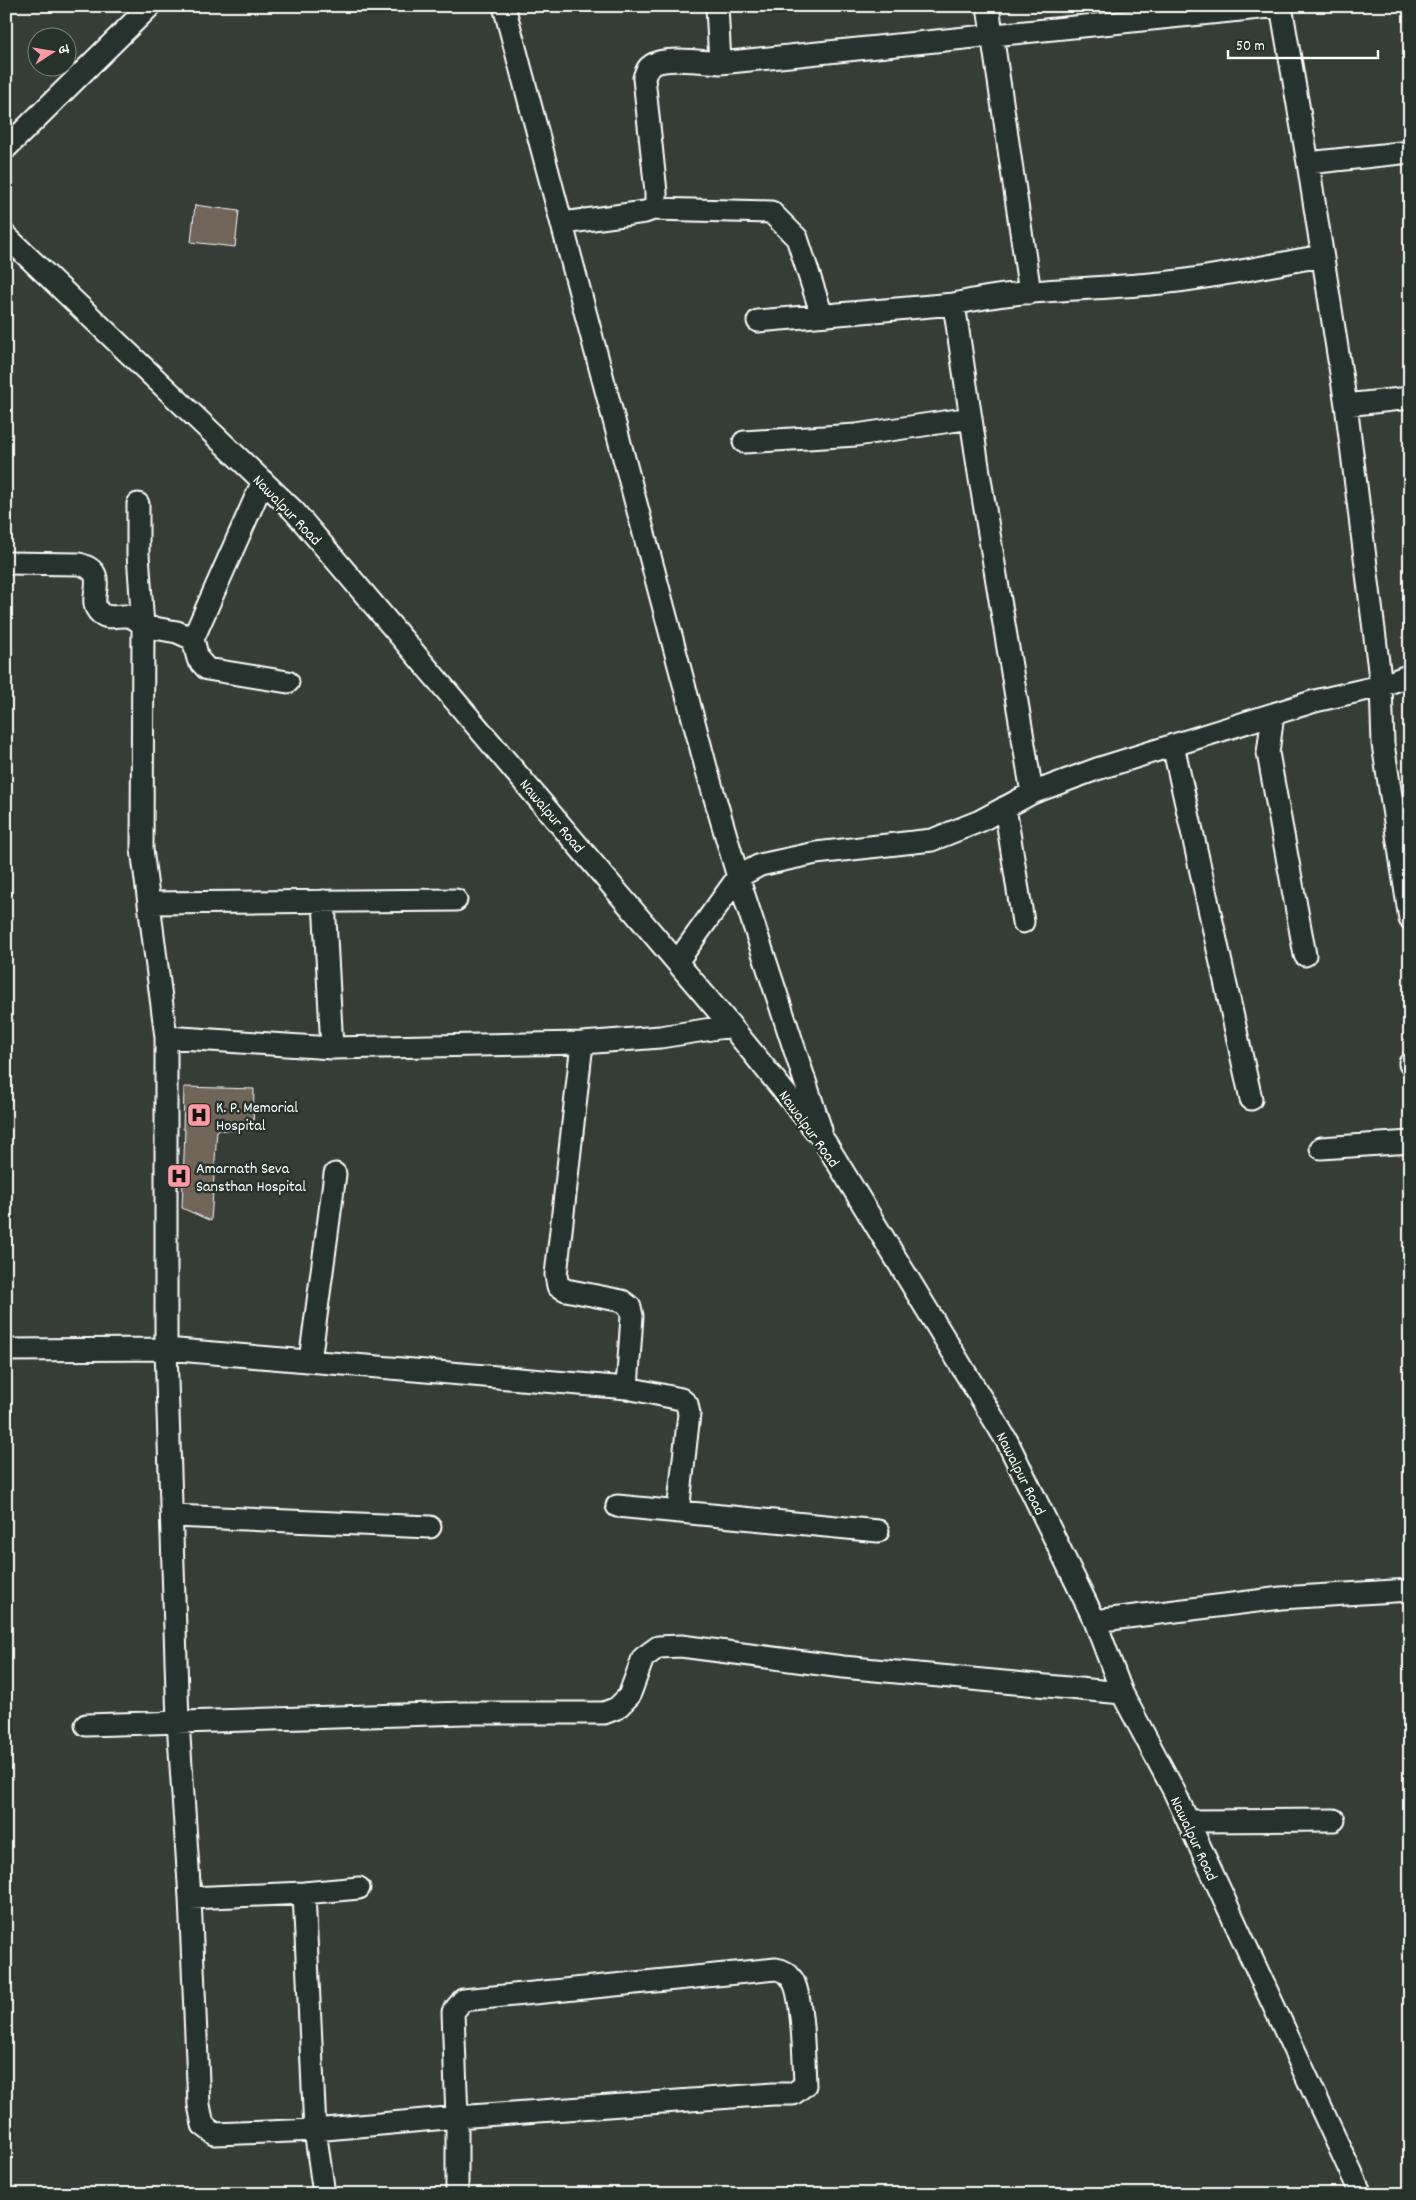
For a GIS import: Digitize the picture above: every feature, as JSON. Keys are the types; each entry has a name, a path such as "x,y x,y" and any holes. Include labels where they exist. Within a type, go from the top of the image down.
{"street":[{"path":"6,148 150,6"},
{"path":"504,6 707,771 738,877 824,1142"},
{"path":"716,6 720,62"},
{"path":"988,6 1030,293"},
{"path":"653,209 656,202 656,192 644,78 647,69 654,63 667,61 720,62 992,36 1126,14 1281,6 1346,405 1381,686 1383,744 1403,821 1410,919"},
{"path":"1308,163 1410,152"},
{"path":"563,223 645,212 653,209 770,212 797,238 822,315"},
{"name":"Nawalpur Road","path":"6,236 294,511 731,1026 824,1142 1007,1441 1095,1622 1122,1693 1188,1821 1357,2193"},
{"path":"758,320 954,304 974,299 1030,293 1163,283 1322,256"},
{"path":"954,304 1032,793"},
{"path":"1346,405 1410,398"},
{"path":"744,442 856,435 971,418"},
{"path":"263,482 193,639 198,659 207,669 288,682"},
{"path":"138,504 138,554 143,626 142,848 166,1037 166,1349 173,1516 178,1722 190,1898 199,2106 203,2125 215,2134 314,2130 457,2117 793,2094 805,2085 799,2004 793,1980 784,1970 776,1969 463,2000 453,2012 457,2117 457,2194"},
{"path":"6,563 79,564 89,567 96,577 96,605 100,613 109,616 129,615 138,619 143,626 177,632 193,639"},
{"path":"677,962 738,877 760,866 782,859 816,853 932,840 955,832 1032,793 1174,744 1315,701 1381,686 1410,675"},
{"path":"1273,714 1268,753 1305,955"},
{"path":"1174,744 1251,1100"},
{"path":"1005,807 1023,922"},
{"path":"149,902 456,900"},
{"path":"324,901 332,1048"},
{"path":"166,1037 332,1048 582,1043 660,1037 731,1026"},
{"path":"582,1043 556,1276 558,1286 566,1290 622,1301 630,1307 632,1316 627,1388"},
{"path":"1321,1148 1410,1142"},
{"path":"310,1361 335,1174"},
{"path":"6,1350 166,1349 627,1388 681,1399 687,1404 689,1414 678,1512"},
{"path":"617,1506 878,1531"},
{"path":"173,1516 430,1527"},
{"path":"1095,1622 1281,1598 1410,1590"},
{"path":"86,1725 464,1714 604,1713 617,1708 629,1696 643,1658 658,1647 680,1646 843,1667 1122,1693"},
{"path":"1188,1821 1334,1820"},
{"path":"190,1898 304,1893 359,1888"},
{"path":"304,1893 314,2130 324,2194"}],"building":[{"path":"195,205 239,211 235,247 191,242"},
{"path":"184,1087 254,1089 253,1131 217,1130 211,1221 182,1208 185,1129 183,1129"}],"place":[{"name":"K. P. Memorial Hospital","path":"199,1115"},
{"name":"Amarnath Seva Sansthan Hospital","path":"179,1176"}]}
